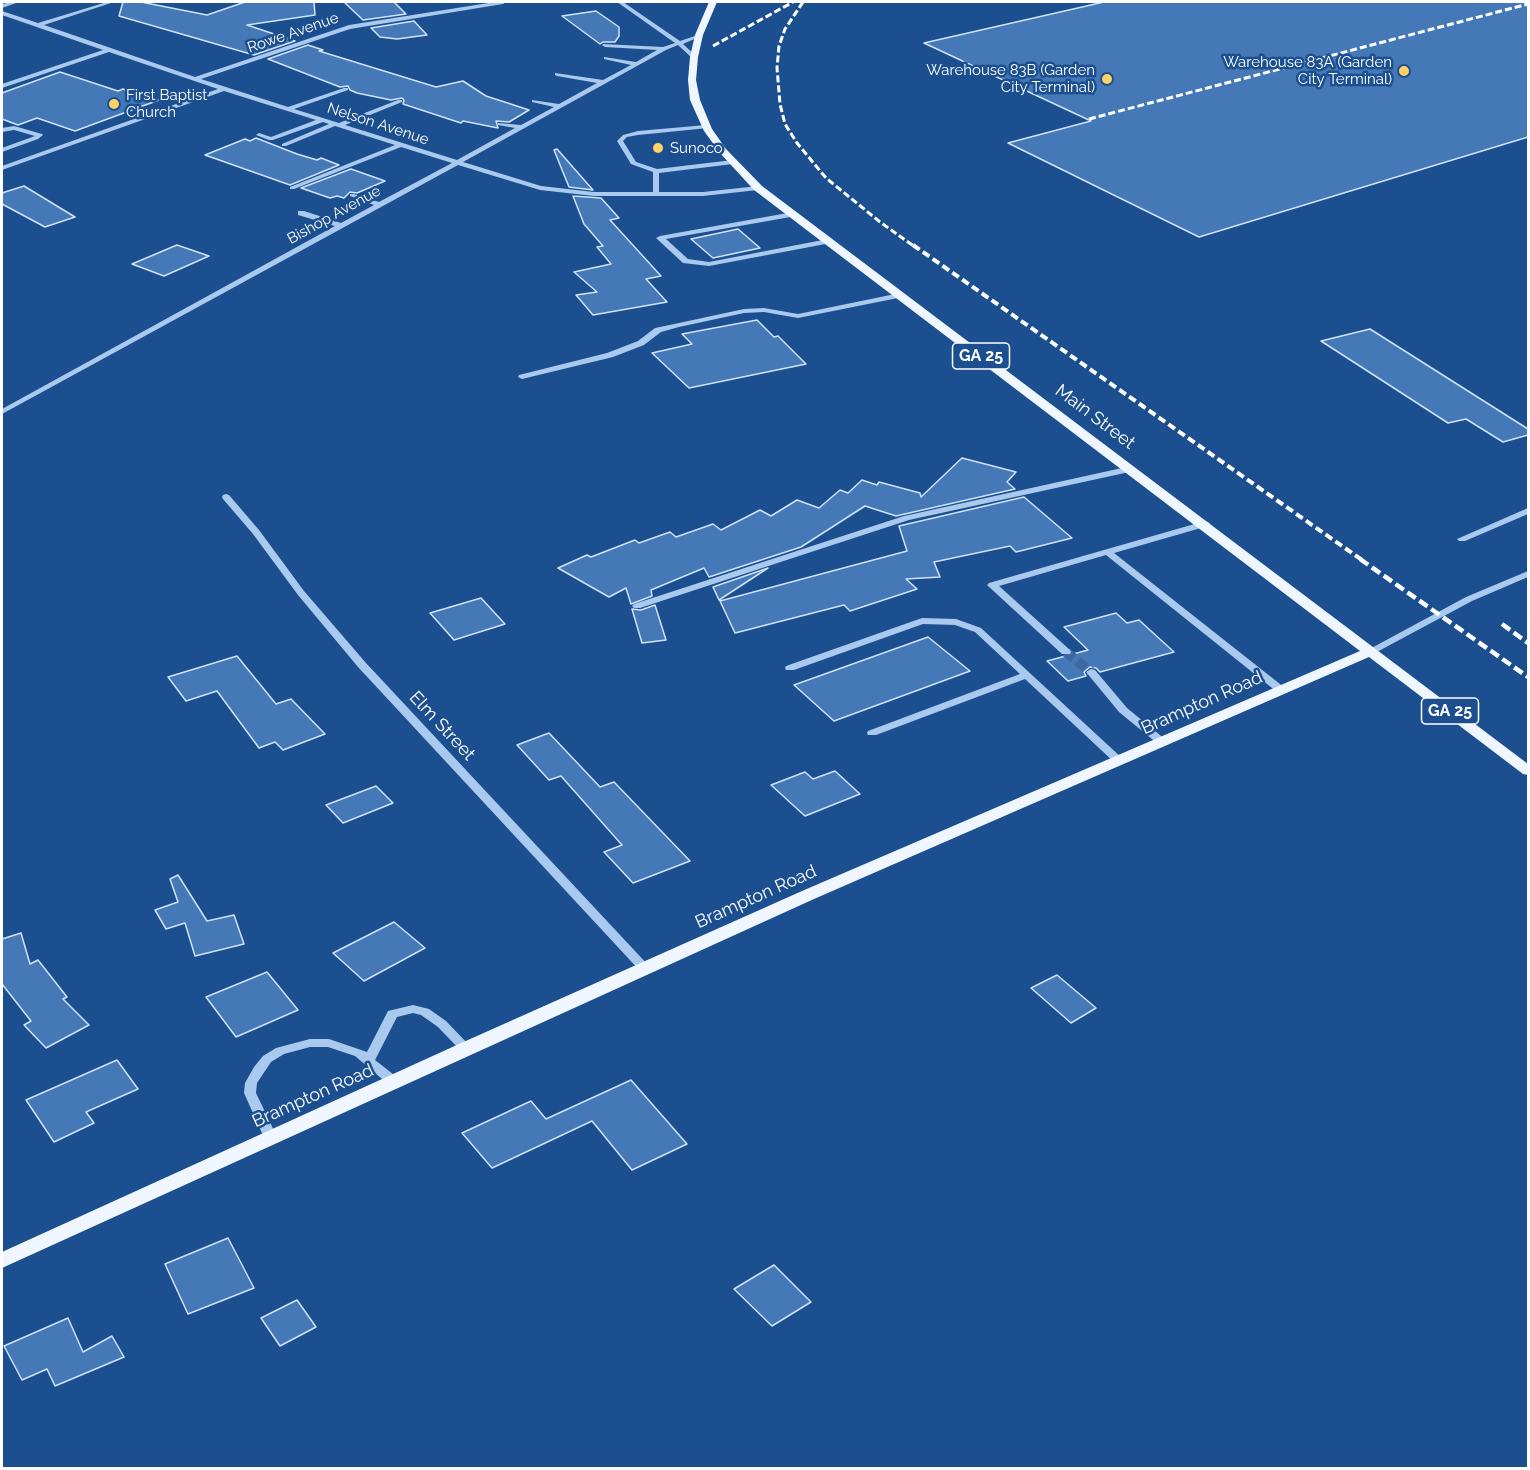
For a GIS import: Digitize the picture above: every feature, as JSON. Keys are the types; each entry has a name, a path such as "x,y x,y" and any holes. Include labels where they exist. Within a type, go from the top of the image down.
{"main road":[{"name":"Main Street","path":"713,2 699,35 694,57 695,100 706,127 733,162 758,188 1528,771"},
{"name":"Brampton Road","path":"2,1260 465,1048 1371,651"}],"street":[{"path":"2,6 16,2"},
{"path":"39,25 116,2"},
{"name":"Rowe Avenue","path":"198,78 349,27 503,2"},
{"path":"620,2 694,57"},
{"name":"Nelson Avenue","path":"2,13 198,78 224,89 540,188 594,194 703,194 758,188"},
{"name":"Bishop Avenue","path":"2,412 636,64 664,49 699,35"},
{"path":"617,39 676,45"},
{"path":"604,45 664,49"},
{"path":"2,86 111,49"},
{"path":"606,58 636,64"},
{"path":"557,74 603,82"},
{"path":"2,168 224,89"},
{"path":"288,109 346,89"},
{"path":"284,145 400,101"},
{"path":"534,101 559,106"},
{"path":"259,135 271,139 322,120"},
{"path":"500,124 521,127"},
{"path":"706,127 638,133 625,136 620,141 633,163 656,171 733,162"},
{"path":"2,130 14,128 40,135 2,150"},
{"path":"292,188 400,145"},
{"path":"656,171 656,194"},
{"path":"352,195 380,205"},
{"path":"301,213 342,226"},
{"path":"793,214 660,238 686,261 709,264 828,241"},
{"path":"522,377 610,355 641,343 658,330 700,320 744,311 764,310 798,316 900,295"},
{"path":"637,606 907,518 1131,469"},
{"name":"Elm Street","path":"226,497 256,532 301,593 362,664 645,969"},
{"path":"1462,539 1528,512"},
{"path":"1066,652 992,585 1205,525"},
{"path":"1107,552 1281,690"},
{"name":"Brampton Road","path":"1371,651 1469,599 1528,573"},
{"path":"790,668 922,621 956,622 978,630 1118,760"},
{"path":"1091,672 1123,710 1162,742"},
{"path":"872,733 1027,675"},
{"path":"369,1060 392,1014 413,1009 425,1012 442,1024 465,1048"},
{"path":"270,1137 250,1093 251,1083 267,1059 295,1045 328,1043 344,1048 369,1060 393,1081"}],"building":[{"path":"123,2 141,2 207,15 245,2 314,2 315,15 247,25 295,41 254,55 119,16"},
{"path":"344,2 394,2 406,14 363,20"},
{"name":"Warehouse 83A (Garden City Terminal)","path":"1104,2 1528,2 1528,137 1199,237 1008,143 1091,121 924,43"},
{"path":"596,11 619,27 619,36 615,42 600,44 562,16"},
{"path":"414,21 427,35 397,39 380,37 371,28"},
{"path":"308,45 323,50 319,51 436,87 463,81 486,96 529,110 509,122 496,121 498,128 463,121 461,123 403,104 402,98 391,100 357,93 350,90 348,86 340,87 268,59"},
{"name":"First Baptist Church","path":"60,72 118,91 123,89 159,100 75,131 37,118 18,125 2,119 2,93"},
{"path":"256,138 297,154 317,160 321,158 339,165 290,185 205,155 245,139 250,141"},
{"path":"557,149 593,190 569,187 554,150"},
{"path":"351,169 385,181 357,193 350,192 344,198 337,196 330,198 301,188"},
{"path":"24,186 75,217 45,227 2,204 2,193"},
{"path":"573,196 601,198 619,218 610,220 661,276 646,279 667,302 593,315 576,295 597,292 574,272 611,264 597,247 603,246 584,224"},
{"path":"738,229 760,248 713,258 691,239"},
{"path":"177,245 209,256 164,276 132,264"},
{"path":"757,320 774,337 778,336 806,364 689,388 652,353 692,344 682,334"},
{"path":"1370,329 1528,429 1528,435 1503,442 1466,419 1448,423 1321,341"},
{"path":"962,458 1016,472 1007,482 1015,489 896,516 865,506 801,547 709,577 704,568 651,590 652,596 631,604 626,588 609,597 558,568 587,555 591,557 635,540 639,543 670,532 676,537 713,524 721,530 760,510 771,516 797,500 819,508 840,490 848,493 862,480 920,493 921,497"},
{"path":"1024,497 1072,538 1016,552 1010,546 934,562 940,577 906,579 917,589 850,611 844,605 735,633 720,601 907,551 899,526"},
{"path":"768,568 719,600 713,587"},
{"path":"481,598 505,624 454,640 430,613"},
{"path":"655,605 666,640 642,643 632,609 641,610"},
{"path":"1116,613 1127,623 1139,620 1174,652 1100,672 1090,667 1084,672 1086,676 1068,681 1047,661 1088,650 1064,627"},
{"path":"928,637 970,671 834,721 794,685"},
{"path":"237,656 276,704 291,699 325,734 283,750 275,742 259,748 217,691 186,701 168,677"},
{"path":"549,733 600,787 614,782 690,861 633,883 604,852 622,845 561,776 549,780 517,745"},
{"path":"835,771 860,794 805,816 771,785 805,772 813,779"},
{"path":"376,786 393,803 343,823 326,805"},
{"path":"178,875 207,921 234,915 244,944 195,956 185,923 166,929 155,910 178,902 170,879"},
{"path":"394,922 425,948 364,981 333,953"},
{"path":"21,933 30,964 38,960 67,997 63,999 89,1025 46,1048 24,1025 31,1021 2,984 2,939"},
{"path":"267,972 298,1010 236,1037 206,997"},
{"path":"1057,975 1096,1008 1071,1023 1031,988"},
{"path":"117,1060 138,1089 86,1112 94,1123 54,1142 26,1100"},
{"path":"631,1080 687,1144 632,1170 592,1121 492,1168 462,1133 531,1101 546,1119"},
{"path":"228,1238 254,1288 188,1314 165,1264"},
{"path":"774,1265 811,1302 772,1326 734,1289"},
{"path":"297,1300 316,1327 280,1346 261,1318"},
{"path":"68,1318 83,1352 112,1336 124,1357 55,1386 47,1369 22,1380 4,1346"}],"tunnel":[{"path":"1066,652 1091,672"}],"railway":[{"path":"713,46 793,2"},
{"path":"803,2 785,29 779,46 777,68 780,104 785,124 797,143 826,178 915,247"},
{"path":"1089,119 1528,4"},
{"path":"913,245 1362,560"},
{"path":"1360,559 1528,677"},
{"path":"1502,624 1528,643"}],"place":[{"name":"Warehouse 83A (Garden City Terminal)","path":"1404,71"},
{"name":"Warehouse 83B (Garden City Terminal)","path":"1107,79"},
{"name":"First Baptist Church","path":"114,104"},
{"name":"Sunoco","path":"658,148"}]}
